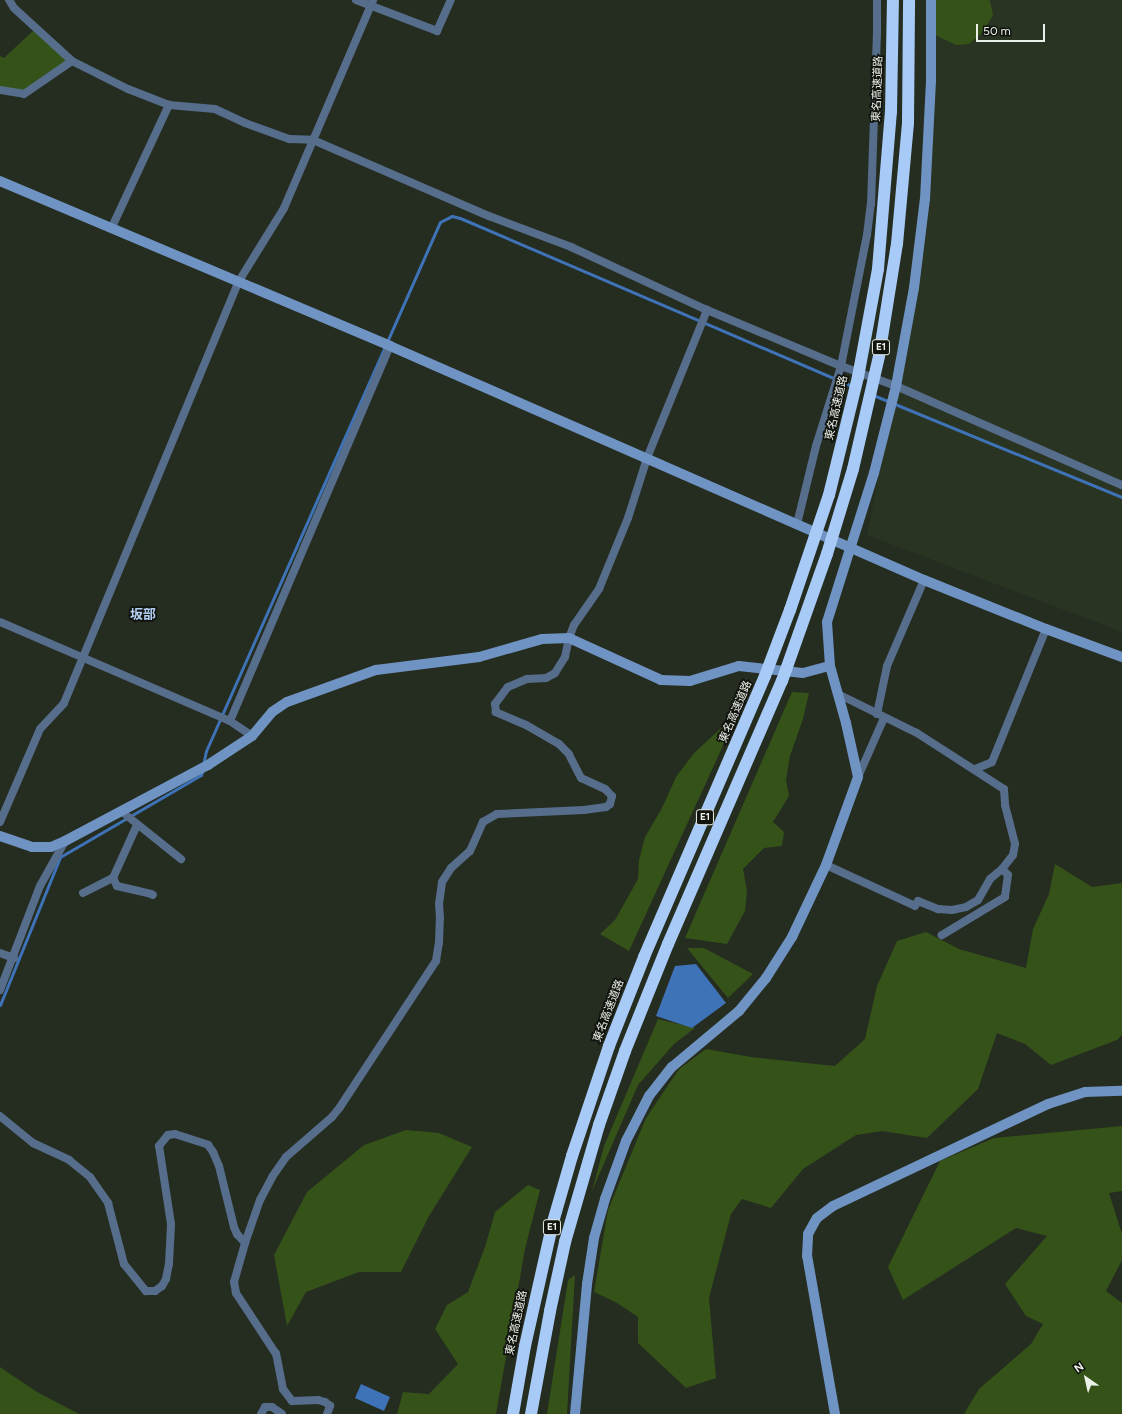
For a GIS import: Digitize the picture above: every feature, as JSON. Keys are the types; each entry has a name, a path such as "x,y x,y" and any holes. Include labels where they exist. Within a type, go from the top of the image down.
{"highway":[{"name":"東名高速道路","path":"513,1414 525,1346 553,1222 572,1156 609,1046 644,957 765,676 795,596 829,495 846,430 878,269 886,188 891,112 893,0"},
{"name":"E1","path":"531,1414 550,1311 565,1242 599,1125 625,1051 668,944 782,681 827,554 866,419 887,316 901,203 908,123 909,0"}],"street":[{"path":"9,0 14,8 72,61 128,89 169,105 215,109 245,123 289,139 314,140 489,216 571,246 706,313 840,370 896,386 1122,485"},
{"path":"356,0 371,3 438,32 452,0"},
{"path":"797,524 816,446 840,370 871,204 877,0"},
{"path":"858,777 830,666 827,622 874,473 896,386 914,288 925,199 931,81 931,0"},
{"path":"0,822 40,729 64,703 239,281 284,208 371,3"},
{"path":"0,90 24,94 72,61"},
{"path":"112,227 169,105"},
{"path":"0,181 112,227 390,346 924,580 1046,629 1122,657"},
{"path":"327,1414 330,1406 325,1402 318,1400 292,1401 283,1389 276,1354 236,1293 234,1282 245,1243 260,1200 272,1177 286,1157 332,1117 340,1107 436,961 439,942 439,904 442,882 451,868 470,851 483,822 497,814 584,810 606,808 610,804 612,796 605,789 581,778 569,754 559,744 526,725 496,712 495,704 508,687 527,679 546,678 555,673 565,657 569,638 574,625 599,589 628,518 647,458 706,313"},
{"path":"229,720 390,346"},
{"path":"575,1414 587,1284 594,1238 605,1199 626,1142 649,1096 672,1067 739,1011 766,978 792,937 826,865 880,716 887,666 924,580"},
{"path":"0,622 229,720 252,736"},
{"path":"975,769 992,762 1046,629"},
{"path":"0,836 32,848 51,847 65,841 208,766 252,736 272,712 287,702 376,670 479,657 542,639 569,638 661,680 690,681 739,666 803,673 830,666"},
{"path":"826,865 915,906 918,901 938,909 952,910 966,907 978,900 990,879 1002,869 1013,855 1015,844 1005,805 1004,789 975,769 916,733 838,694"},
{"path":"122,812 181,859"},
{"path":"135,823 114,878 117,886 151,894 152,896"},
{"path":"0,990 14,958 40,886 65,841"},
{"path":"942,936 1005,897 1008,875 1002,869"},
{"path":"83,893 114,878"},
{"path":"0,953 14,958"},
{"path":"835,1414 807,1256 808,1234 817,1218 833,1206 1048,1104 1085,1092 1122,1091"},
{"path":"0,1116 33,1143 69,1160 90,1177 108,1203 124,1264 146,1291 155,1291 162,1286 166,1279 171,1224 159,1146 168,1135 175,1134 208,1145 213,1152 219,1166 234,1227 237,1234 245,1243"},
{"path":"260,1414 261,1410 265,1407 272,1407 282,1414"}],"shaded area":[{"path":"938,0 1122,0 1122,632 867,535 896,386 929,125"}],"green space":[{"path":"936,0 988,0 990,1 993,15 982,33 969,44 956,45 931,33"},
{"path":"36,28 68,61 24,94 0,90 0,56 4,58"},
{"path":"792,692 809,693 803,719 790,756 786,780 789,796 773,822 784,832 782,846 764,848 743,869 747,891 745,911 727,944 685,938"},
{"path":"731,719 732,726 629,951 600,934 615,920 638,879 639,860 645,837 662,808 676,777 694,753"},
{"path":"1055,864 1092,887 1122,883 1122,1035 1117,1040 1051,1065 1025,1044 997,1033 978,1089 927,1138 882,1131 856,1135 803,1169 771,1208 742,1199 731,1214 709,1298 716,1378 686,1388 638,1343 638,1317 617,1303 594,1292 608,1210 646,1118 679,1069 706,1049 751,1057 835,1066 865,1039 877,986 897,941 926,932 959,949 1026,968 1033,929 1049,894"},
{"path":"687,948 704,948 753,974 728,998"},
{"path":"658,1019 695,1028 674,1044 638,1085 592,1191 604,1146"},
{"path":"1122,1126 1122,1191 1109,1193 1122,1234 1122,1260 1106,1291 1122,1303 1122,1414 964,1414 979,1389 1031,1344 1043,1324 1026,1316 1005,1284 1047,1236 1016,1228 903,1300 888,1267 940,1161 994,1138"},
{"path":"406,1130 439,1133 472,1147 429,1216 401,1272 359,1272 306,1292 287,1326 274,1255 307,1192 364,1145"},
{"path":"528,1185 540,1190 525,1249 496,1414 397,1414 403,1392 429,1394 458,1364 435,1329 447,1305 468,1292 485,1247 495,1212"},
{"path":"575,1275 567,1414 547,1414 568,1280"},
{"path":"0,1367 37,1392 79,1414 0,1414"}],"water":[{"path":"696,964 726,1003 692,1028 656,1016 675,966"},
{"path":"361,1384 390,1397 384,1411 355,1398"}],"waterway":[{"path":"203,765 206,751 440,222 452,216 460,218 854,387"},
{"path":"873,395 1122,497"},
{"path":"0,1005 60,857 201,775 202,772"}],"district":[{"name":"坂部","path":"143,615"}]}
